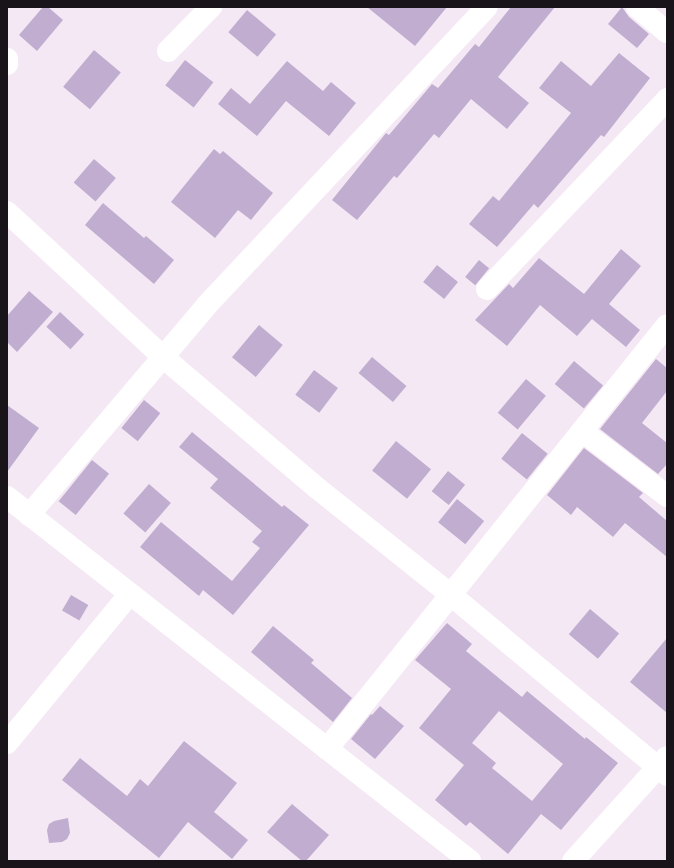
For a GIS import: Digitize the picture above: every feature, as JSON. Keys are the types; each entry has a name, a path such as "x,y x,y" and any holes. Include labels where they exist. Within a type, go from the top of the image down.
{"street":[{"path":"168,52 211,7"},
{"path":"29,515 206,306 487,7"},
{"path":"637,7 667,32"},
{"path":"7,59 7,64"},
{"path":"487,290 667,98"},
{"path":"7,212 163,357 317,488 664,767 573,861"},
{"path":"327,750 667,325"},
{"path":"582,431 667,496"},
{"path":"7,497 129,595 470,861"},
{"path":"7,743 129,595"}],"building":[{"path":"43,7 48,7 63,20 37,51 19,35"},
{"path":"367,7 447,7 415,46"},
{"path":"511,7 555,7 498,77 529,103 507,129 471,99 439,138 434,134 397,178 394,176 357,220 332,200 386,133 389,135 432,84 438,88 475,44 479,47"},
{"path":"622,7 629,17 649,34 637,48 608,24"},
{"path":"247,10 276,34 257,57 228,32"},
{"path":"94,50 121,72 90,109 63,87"},
{"path":"619,53 650,78 604,137 601,135 538,208 534,204 497,247 469,224 493,196 499,201 571,113 539,88 561,61 591,86"},
{"path":"185,60 213,82 194,107 165,85"},
{"path":"287,61 323,91 331,82 356,103 329,136 286,101 257,136 218,104 231,88 250,104"},
{"path":"214,149 220,154 223,151 273,193 251,220 238,210 215,238 171,202"},
{"path":"94,159 116,178 96,201 74,182"},
{"path":"103,203 144,238 146,236 174,260 154,284 85,225"},
{"path":"621,249 641,266 609,304 640,330 626,347 592,319 577,336 540,305 507,346 475,320 509,284 513,288 539,258 584,294"},
{"path":"479,260 489,268 475,285 465,277"},
{"path":"437,265 458,282 444,299 423,282"},
{"path":"29,291 53,312 17,352 7,342 7,316"},
{"path":"60,312 84,335 70,349 46,327"},
{"path":"259,325 283,345 256,377 232,357"},
{"path":"372,357 406,386 393,402 359,373"},
{"path":"656,359 667,368 667,391 642,423 667,443 667,464 658,474 600,429"},
{"path":"574,361 603,385 584,408 555,384"},
{"path":"314,370 338,388 319,413 295,395"},
{"path":"526,379 546,396 518,429 498,413"},
{"path":"144,400 160,413 138,441 121,428"},
{"path":"7,405 39,428 7,472"},
{"path":"192,432 282,507 284,505 309,525 233,615 203,590 199,596 140,547 161,522 232,581 260,548 252,542 262,531 210,488 218,479 179,447"},
{"path":"522,433 548,454 527,479 501,459"},
{"path":"396,441 431,469 407,499 372,471"},
{"path":"584,448 643,493 639,497 667,521 667,557 625,523 613,537 577,507 571,515 547,495"},
{"path":"92,460 109,474 76,515 59,501"},
{"path":"448,471 465,485 449,505 432,491"},
{"path":"149,484 171,503 145,532 123,513"},
{"path":"457,499 484,521 465,544 438,522"},
{"path":"71,595 88,605 79,621 62,611"},
{"path":"590,609 619,633 598,659 569,634"},
{"path":"447,623 472,644 466,651 522,697 527,691 585,739 586,737 618,763 561,830 541,814 508,854 470,822 466,826 435,800 464,765 419,728 451,689 415,660","holes":["499,711 563,764 532,801 492,768 496,763 472,743"]},
{"path":"273,626 314,660 311,663 352,698 333,722 251,652"},
{"path":"667,638 667,713 630,682"},
{"path":"380,706 404,726 375,759 351,739 371,714 372,715"},
{"path":"184,741 237,783 214,812 248,840 232,859 188,822 159,858 62,780 80,758 127,796 140,779 148,786"},
{"path":"292,804 329,835 306,861 302,861 267,832"},
{"path":"68,818 70,833 67,839 62,842 49,843 47,830 49,824 54,821"}]}
